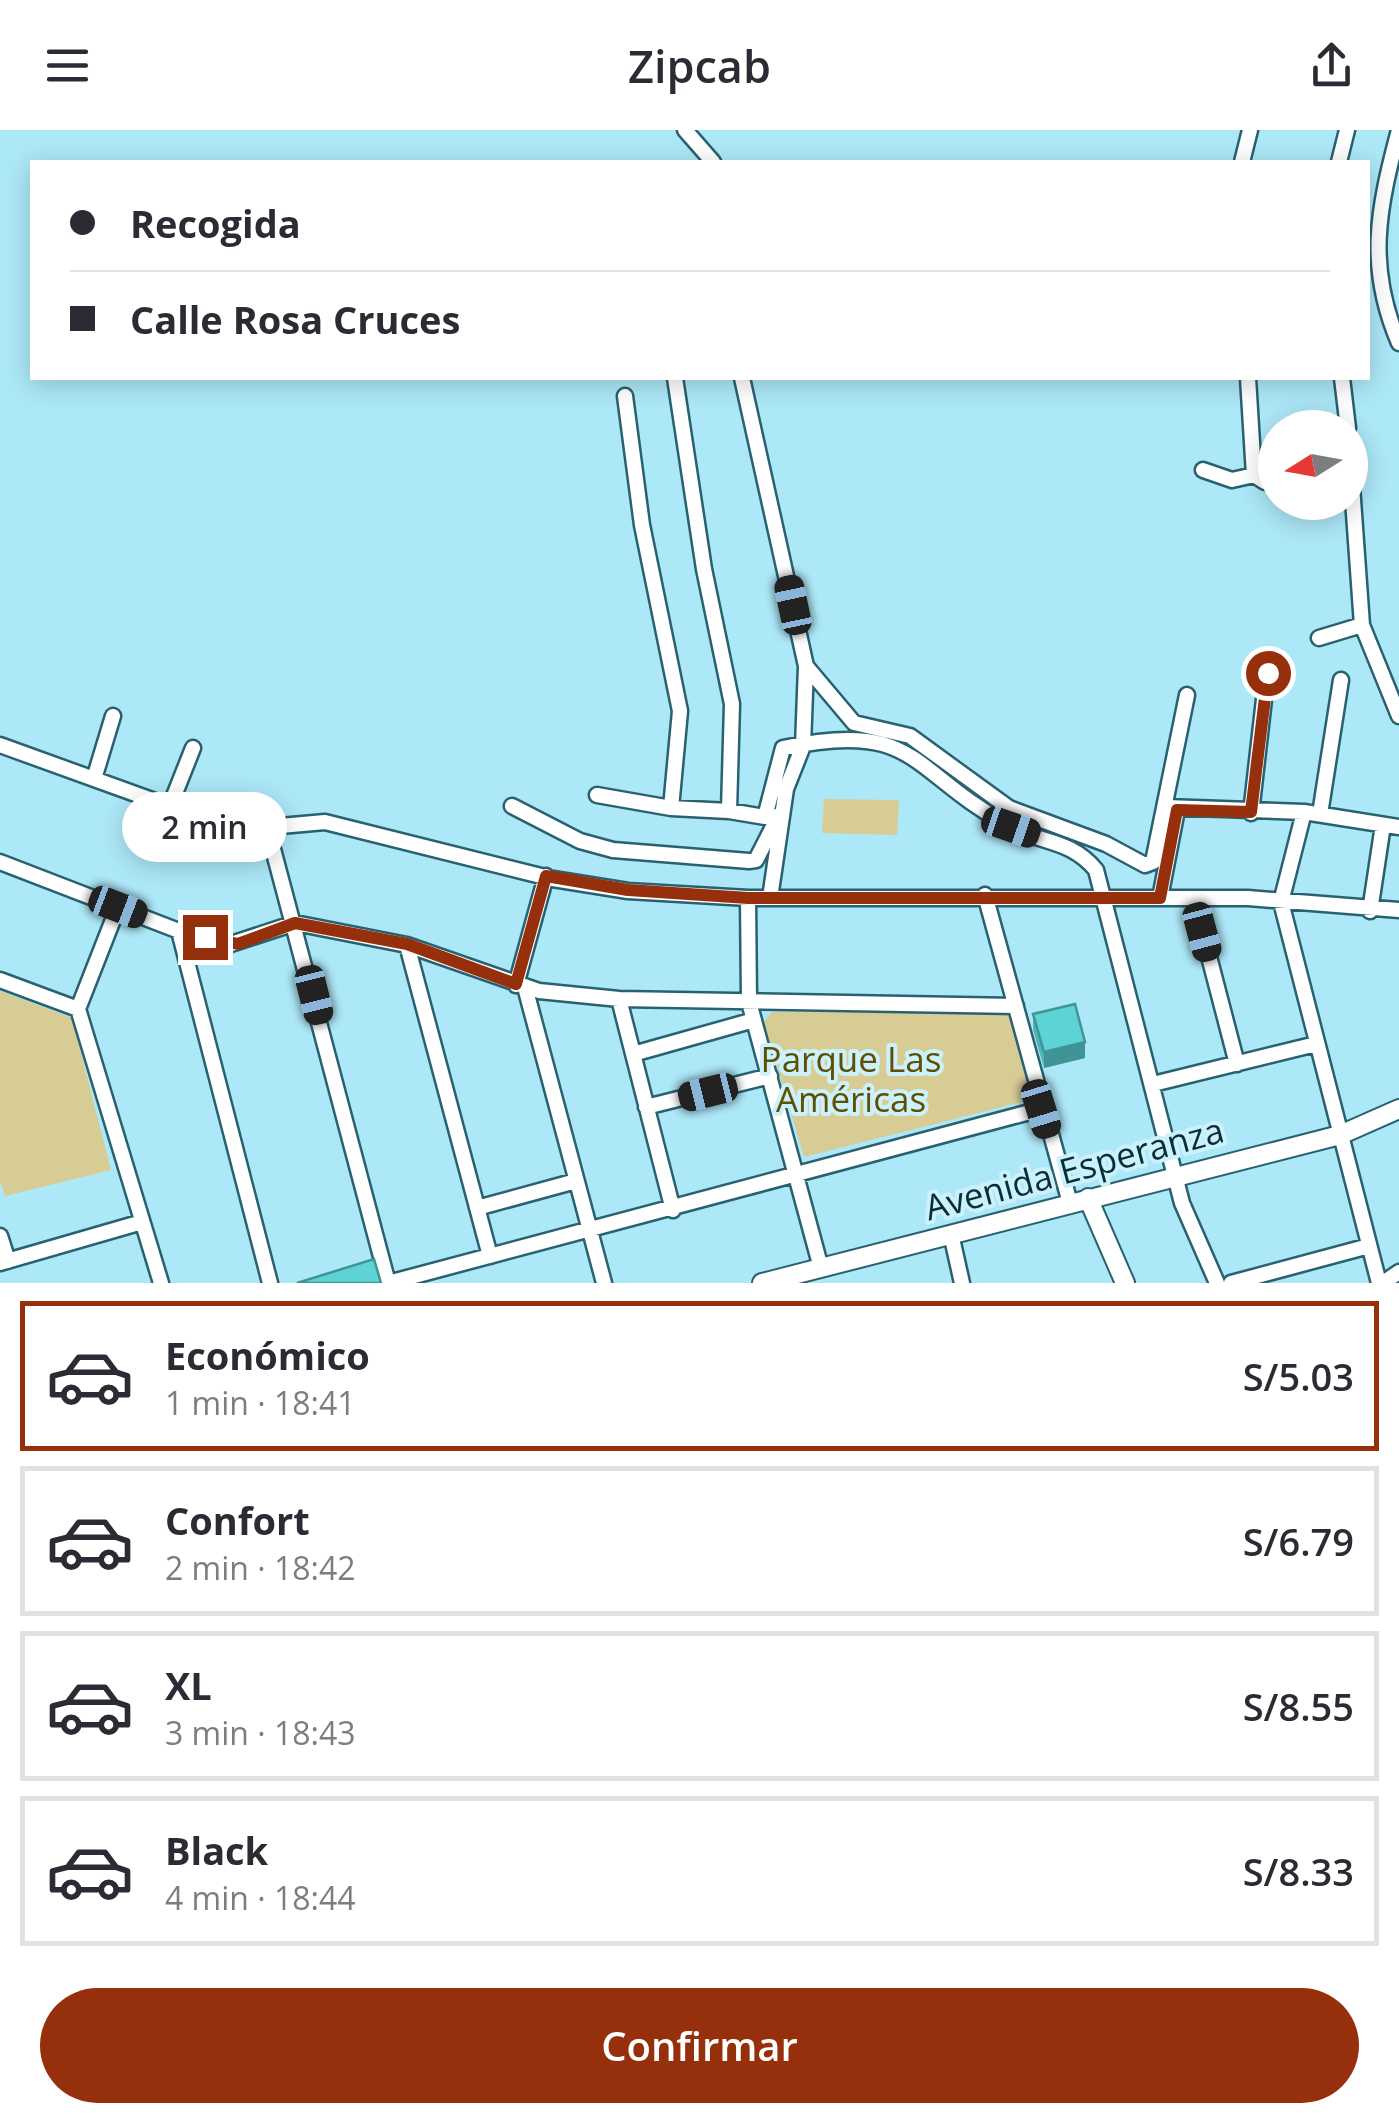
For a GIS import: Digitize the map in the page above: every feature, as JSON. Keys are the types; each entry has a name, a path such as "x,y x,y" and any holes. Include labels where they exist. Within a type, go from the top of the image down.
{"street":[{"path":"685,130 711,160"},
{"path":"1242,160 1250,130"},
{"path":"1340,160 1347,130"},
{"path":"1399,130 1376,245 1388,318 1399,343"},
{"path":"675,380 704,569 732,704 728,811"},
{"path":"512,806 580,841 612,850 750,861 756,860 764,849 782,810 802,746 806,666 742,380"},
{"path":"1248,380 1254,475"},
{"path":"1342,380 1346,410"},
{"path":"625,396 642,525 680,711 671,808"},
{"path":"1202,470 1232,480 1254,475 1258,478"},
{"path":"1354,520 1362,625 1368,650 1399,716"},
{"path":"1319,638 1362,625"},
{"path":"806,666 854,723 910,736 1009,808 1106,844 1145,865 1153,862 1171,808"},
{"path":"1251,812 1268,673"},
{"path":"1340,680 1312,813 1280,902 1381,1283 1399,1272"},
{"path":"1160,898 1187,695"},
{"path":"94,779 114,716"},
{"path":"596,796 765,817 780,749 858,738 888,742 1011,827 1081,851 1096,870 1178,1175 1182,1203 1217,1283"},
{"path":"0,745 213,822 268,834"},
{"path":"170,806 193,748"},
{"path":"1171,808 1312,813 1391,826 1370,911"},
{"path":"770,898 782,810"},
{"path":"1041,1109 388,1283 269,827 325,822 546,876 628,890 748,898 1194,898 1399,911"},
{"path":"0,862 179,931 238,944 295,923 407,944 521,986 619,999 1016,1006"},
{"path":"546,876 521,986 604,1283"},
{"path":"985,895 1041,1109 1079,1200 1124,1283"},
{"path":"748,898 749,1002 821,1268"},
{"path":"1194,898 1238,1064"},
{"path":"118,907 78,1009 161,1283"},
{"path":"179,931 270,1283"},
{"path":"407,944 490,1256"},
{"path":"0,980 78,1009"},
{"path":"619,999 672,1210"},
{"path":"633,1054 754,1020"},
{"path":"1153,1084 1316,1044"},
{"path":"646,1107 770,1076"},
{"name":"Avenida Esperanza","path":"762,1283 1340,1134 1399,1109"},
{"path":"477,1208 576,1181"},
{"path":"0,1236 4,1262 142,1222"},
{"path":"951,1234 962,1283"},
{"path":"1232,1283 1369,1246"}],"green space":[{"path":"824,799 899,800 897,835 822,833"},
{"path":"0,991 72,1018 111,1170 5,1196 0,1181"},
{"name":"Parque Las Américas","path":"772,1012 1012,1013 1034,1099 804,1157 764,1022"}],"building":[{"path":"1075,1004 1085,1042 1044,1052 1033,1014"},
{"path":"374,1259 381,1283 297,1283"}],"route":[{"path":"205,937 238,944 295,923 407,944 516,984 546,876 628,890 748,898 1160,898 1177,810 1251,812 1268,673"}]}
